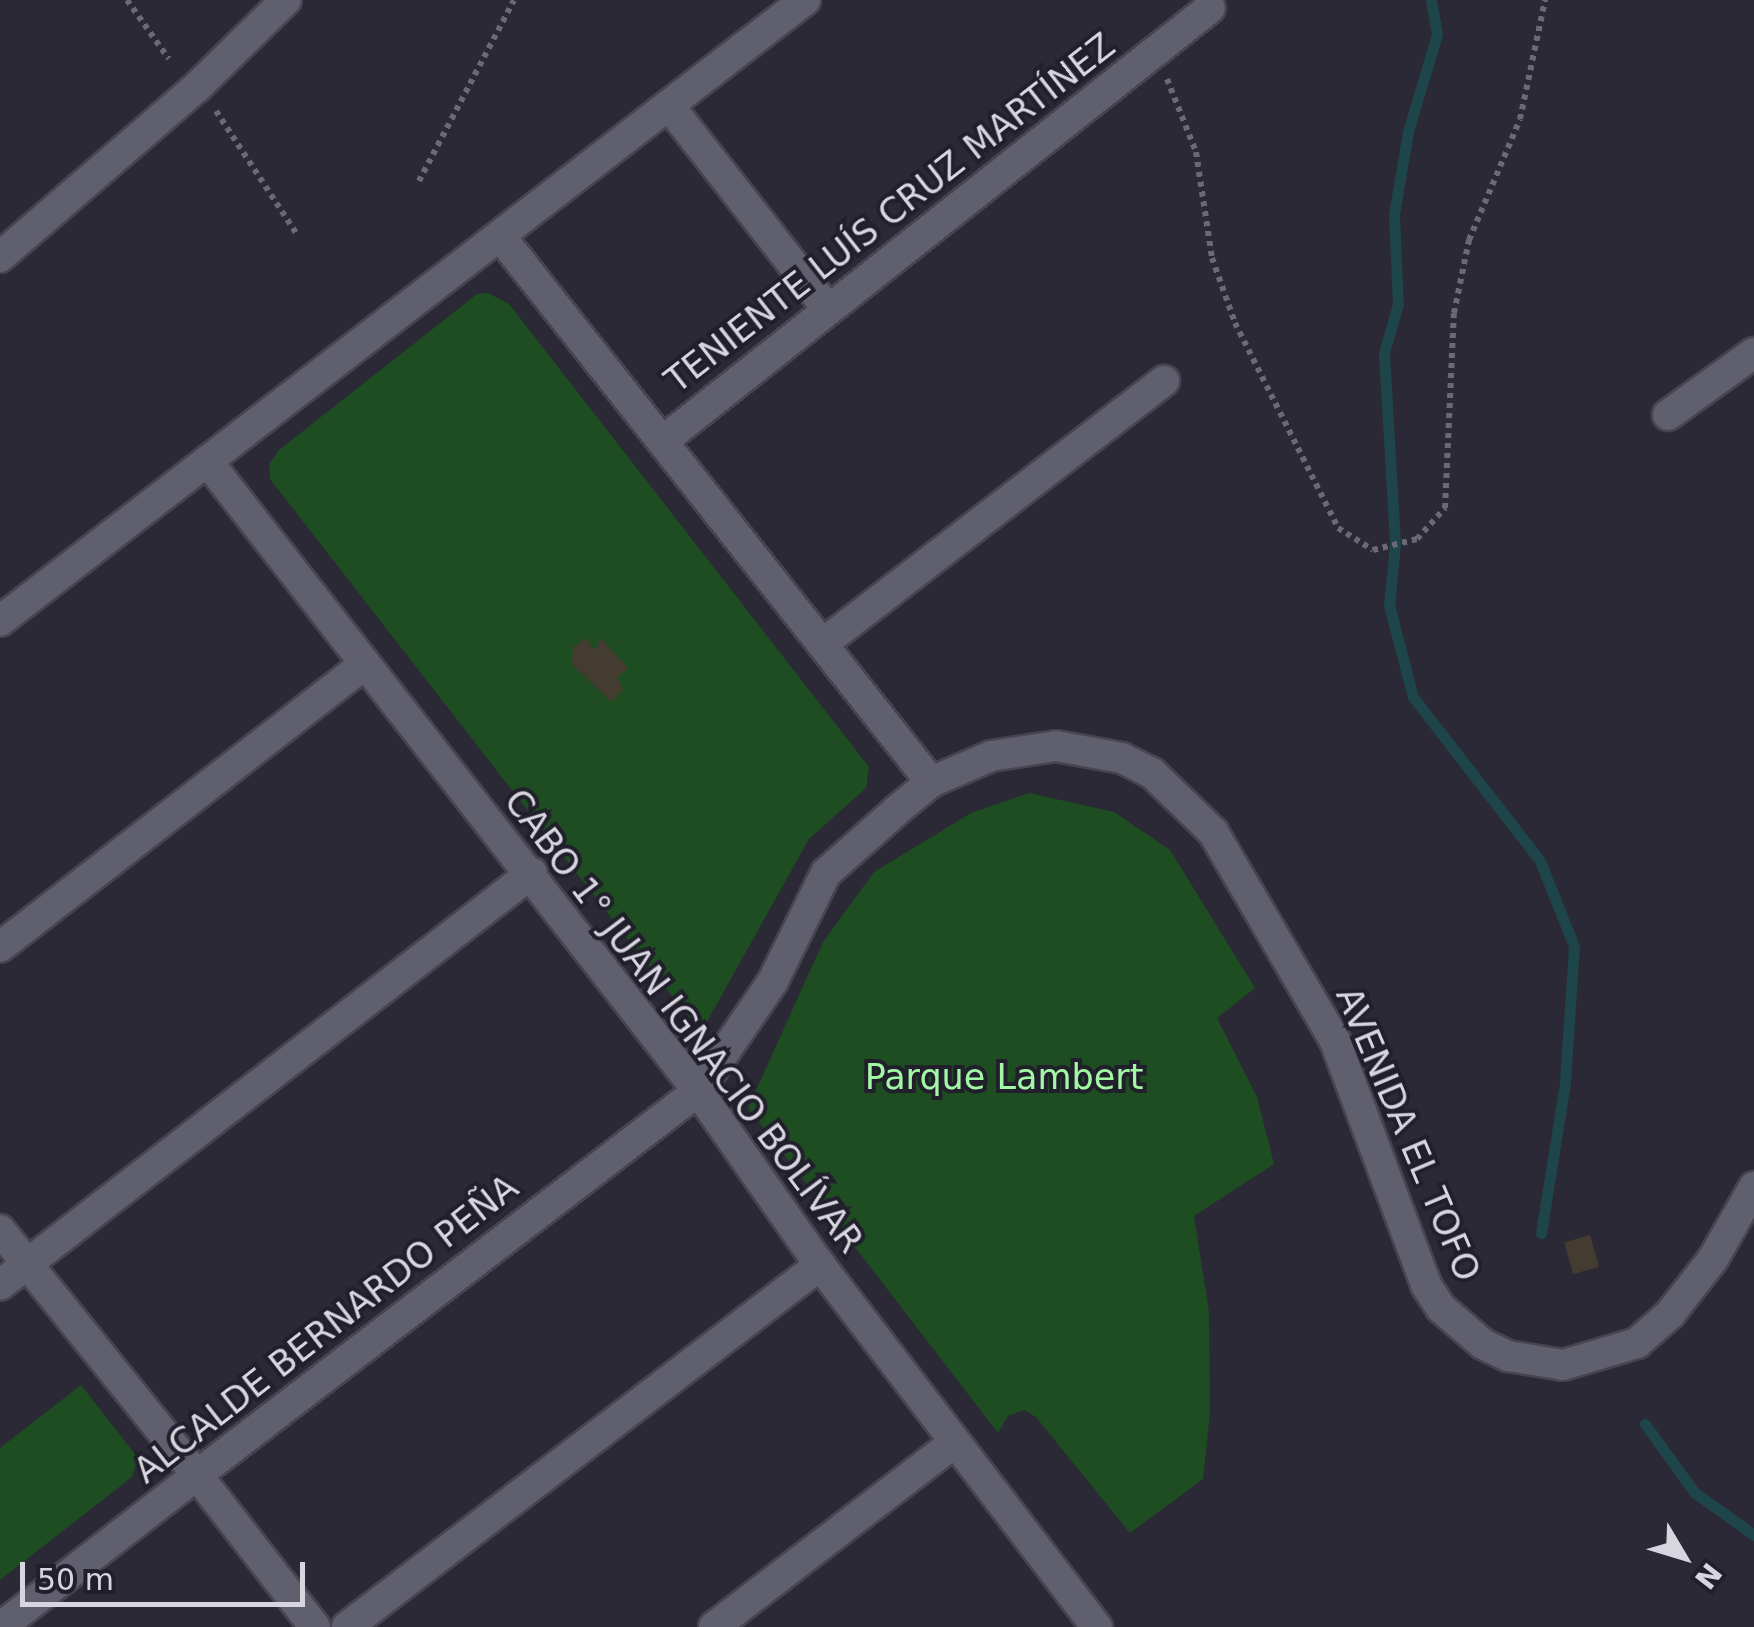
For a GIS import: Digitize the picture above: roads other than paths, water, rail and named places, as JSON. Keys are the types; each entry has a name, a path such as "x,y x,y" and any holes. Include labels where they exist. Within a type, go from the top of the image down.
{"street":[{"path":"0,257 196,88 286,0"},
{"path":"0,621 805,0"},
{"name":"TENIENTE LUÍS CRUZ MARTÍNEZ","path":"664,440 826,307 1156,52 1194,9"},
{"path":"670,107 826,307"},
{"path":"500,236 931,782"},
{"path":"1668,415 1754,354"},
{"path":"824,642 1164,381"},
{"name":"CABO 1° JUAN IGNACIO BOLÍVAR","path":"208,462 698,1090 820,1265 955,1442 1082,1622"},
{"path":"0,947 365,664"},
{"name":"AVENIDA EL TOFO","path":"698,1090 774,982 826,873 931,782 991,756 1056,746 1122,758 1195,809 1335,1041 1426,1285 1451,1318 1483,1344 1508,1356 1562,1365 1637,1343 1670,1314 1714,1259 1754,1187"},
{"path":"0,1285 532,874"},
{"name":"ALCALDE BERNARDO PEÑA","path":"0,1627 698,1090"},
{"path":"0,1230 197,1474 314,1627"},
{"path":"347,1627 820,1265"},
{"path":"714,1627 955,1442"}],"waterway":[{"path":"1431,0 1437,34 1408,132 1394,214 1398,304 1384,353 1395,544 1389,605 1413,697 1540,861 1574,946 1565,1083 1541,1233"},
{"path":"1645,1424 1694,1492 1754,1535"}],"park label":[{"name":"Parque Lambert","path":"1004,1077"}]}
